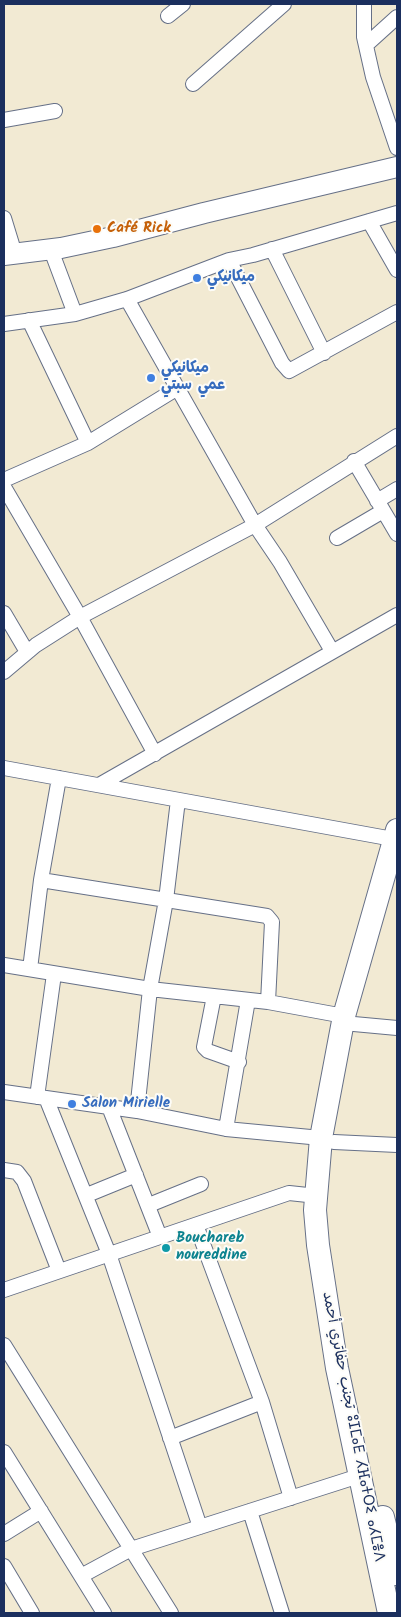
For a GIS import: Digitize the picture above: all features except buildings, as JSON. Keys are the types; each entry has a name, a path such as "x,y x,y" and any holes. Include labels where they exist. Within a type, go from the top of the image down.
{"main road":[{"path":"10,255 51,250 113,237 223,208 397,167"},
{"name":"تجنب حفاتري أحمد ⵓⵊⵎⴰⴹ ⵃⴼⴰⵜⵔⵉ ⴰⵃⵎⴻⴷ","path":"389,1613 337,1368 322,1273 315,1210 348,1021 395,834"},
{"name":"تجنب حفاتري أحمد ⵓⵊⵎⴰⴹ ⵃⴼⴰⵜⵔⵉ ⴰⵃⵎⴻⴷ","path":"348,1021 371,968 397,884"},
{"name":"تجنب حفاتري أحمد ⵓⵊⵎⴰⴹ ⵃⴼⴰⵜⵔⵉ ⴰⵃⵎⴻⴷ","path":"328,1140 330,1213 353,1385 397,1574"}],"street":[{"path":"168,16 183,4"},
{"path":"193,84 284,4"},
{"path":"364,4 366,45 372,77 397,148"},
{"path":"366,45 397,17"},
{"path":"4,120 54,111"},
{"path":"4,324 75,314 127,299 229,260 397,213"},
{"path":"4,218 10,255"},
{"path":"369,221 397,270"},
{"path":"272,249 324,353"},
{"path":"51,250 75,314"},
{"path":"229,260 284,368 292,371 397,312"},
{"path":"127,299 176,389 255,525 280,562 332,651"},
{"path":"29,320 88,443"},
{"path":"4,480 88,443 176,389"},
{"path":"4,672 27,652 80,617 255,525 354,461 397,436"},
{"path":"354,461 397,534"},
{"path":"4,487 80,617 155,754"},
{"path":"337,538 380,506 397,489"},
{"path":"4,613 27,652"},
{"path":"99,785 397,615"},
{"path":"4,768 178,800 395,834"},
{"path":"30,969 41,880 59,778"},
{"path":"137,1111 150,989 166,900 178,800"},
{"path":"41,880 262,914 271,918 268,1002"},
{"path":"4,965 150,989 268,1002 348,1021 397,1028"},
{"path":"54,974 42,1098 87,1196 109,1254 200,1527"},
{"path":"214,996 204,1047 208,1051 239,1062"},
{"path":"226,1129 239,1062 248,1000"},
{"path":"4,1092 137,1111 226,1129 397,1145"},
{"path":"108,1107 160,1237"},
{"path":"4,1170 17,1172 24,1180 59,1271"},
{"path":"87,1196 136,1175"},
{"path":"148,1205 201,1184"},
{"path":"4,1290 289,1193 317,1196"},
{"path":"196,1225 262,1402 291,1498"},
{"path":"4,1345 171,1613"},
{"path":"170,1438 262,1402"},
{"path":"4,1452 104,1613"},
{"path":"81,1576 131,1549 359,1476"},
{"path":"4,1534 41,1511"},
{"path":"250,1511 282,1613"},
{"path":"4,1566 32,1613"}],"place":[{"name":"Café Rick","path":"97,229"},
{"name":"ميكانيكي","path":"197,278"},
{"name":"ميكانيكي عمي سبتي","path":"151,378"},
{"name":"Salon Mirielle","path":"72,1104"},
{"name":"Bouchareb noureddine","path":"166,1248"}]}
